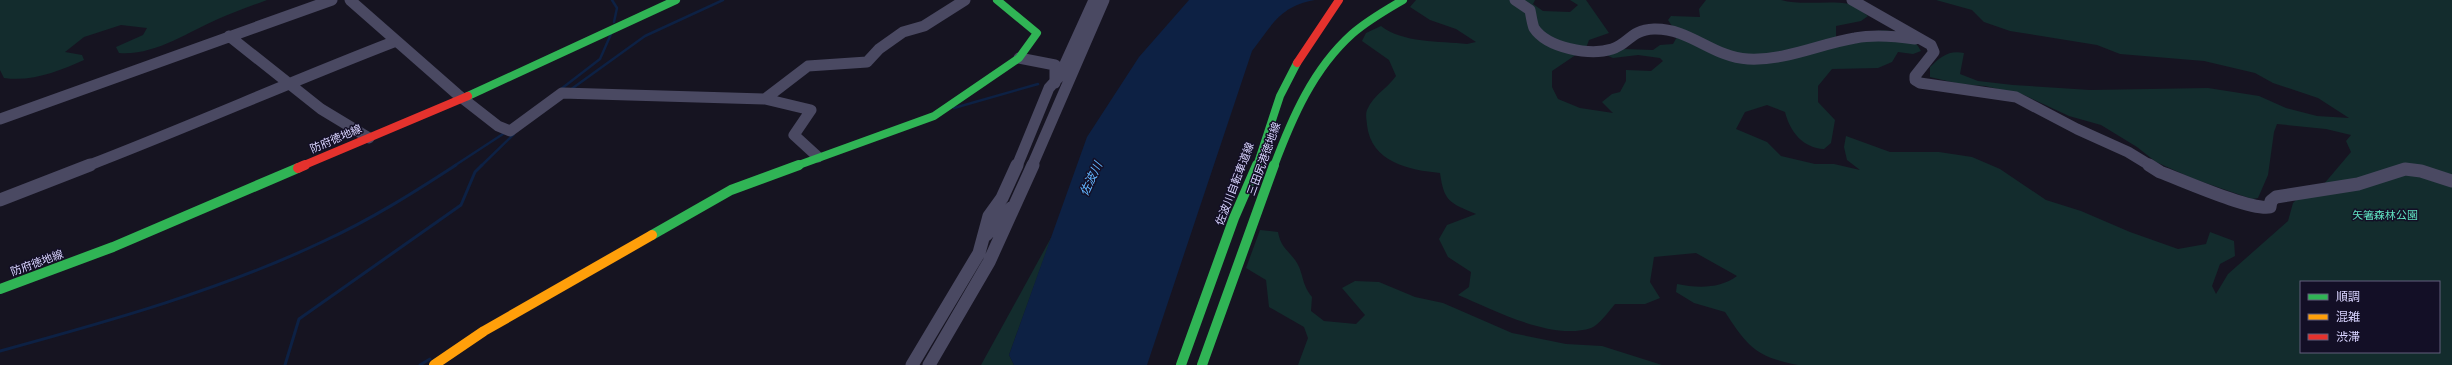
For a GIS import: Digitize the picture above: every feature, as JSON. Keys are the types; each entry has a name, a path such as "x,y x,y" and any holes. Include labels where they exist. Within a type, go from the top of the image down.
{"main road":[{"name":"防府徳地線","path":"0,289 113,247 368,138 461,98 676,0"},
{"path":"434,365 484,331 732,190 766,176 934,116 1018,58 1033,41 1037,33 997,0"},
{"name":"佐波川自転車道線","path":"1181,365 1234,218 1257,166 1280,96 1305,48 1339,0"},
{"name":"三田尻港徳地線","path":"1202,365 1293,116 1318,73 1357,30 1403,0"}],"street":[{"path":"0,119 332,0"},
{"path":"350,0 461,98 502,129 514,131 562,93 765,99 811,110 794,135 804,146 818,157"},
{"path":"765,99 808,66 867,62 879,49 903,32 924,26 965,0"},
{"path":"912,365 979,253 989,216 1002,198 1027,145 1049,88 1059,77 1094,0"},
{"path":"929,365 989,262 1104,0"},
{"path":"1515,0 1530,10 1534,28 1543,37 1572,50 1590,53 1613,49 1635,32 1655,29 1690,36 1717,53 1748,59 1788,55 1855,38 1886,35 1913,38 1931,45"},
{"path":"1852,0 1931,45 1934,52 1932,57 1916,70 1914,75 1915,80 1920,83 2016,97 2076,129 2128,152 2160,172 2257,206 2270,207 2271,201 2284,196 2358,184 2405,169 2421,171 2452,181"},
{"path":"229,36 320,110 368,138"},
{"path":"0,200 178,131 287,84 396,41"},
{"path":"1018,58 1052,64 1054,66 1055,81 1053,108 1056,109"},
{"path":"985,235 1007,210 1014,207"},
{"path":"1234,218 1254,220"}],"green space":[{"path":"0,0 267,0 236,11 170,42 145,51 119,53 116,47 143,35 147,28 121,25 84,37 65,52 82,55 84,60 46,75 15,79 4,78 0,70"},
{"name":"矢箸森林公園","path":"1416,0 1535,0 1533,4 1543,11 1570,12 1578,5 1570,0 1586,0 1609,33 1589,40 1586,48 1552,71 1552,87 1558,99 1580,108 1613,113 1602,102 1612,94 1620,92 1626,81 1626,70 1651,71 1663,61 1660,58 1638,55 1613,58 1604,54 1623,49 1653,50 1660,45 1673,44 1678,35 1668,20 1671,16 1700,17 1699,9 1706,0 1781,0 1798,3 1850,4 1868,16 1861,21 1836,26 1836,37 1871,31 1895,31 1914,41 1921,51 1913,54 1898,52 1892,62 1878,68 1832,69 1818,86 1818,102 1835,120 1831,143 1824,149 1810,146 1798,138 1790,126 1785,112 1767,105 1745,112 1736,129 1767,142 1781,156 1815,164 1834,164 1860,170 1847,160 1844,147 1846,136 1890,152 1939,152 1972,157 2000,169 2046,200 2081,211 2130,232 2178,249 2206,244 2210,232 2234,241 2235,256 2220,264 2212,286 2216,294 2228,274 2288,221 2293,203 2299,197 2318,191 2351,152 2346,141 2351,135 2326,129 2277,124 2274,132 2268,175 2258,198 2252,199 2194,179 2156,162 2137,147 2101,125 2069,116 2024,95 1985,86 1960,84 1930,77 1930,67 1941,57 1949,53 1958,52 1964,53 1960,74 1978,81 2090,90 2208,88 2259,96 2286,108 2317,116 2349,118 2318,98 2273,83 2255,73 2204,61 2120,54 2097,45 2010,31 1984,22 1972,10 1936,0 2452,0 2452,365 1798,365 1772,358 1754,349 1740,334 1725,312 1694,303 1676,292 1677,284 1700,287 1716,285 1737,276 1696,253 1654,257 1650,282 1660,298 1645,304 1615,304 1601,321 1591,328 1576,331 1559,330 1523,322 1458,295 1469,287 1471,272 1448,257 1439,239 1447,225 1476,214 1454,204 1446,196 1440,173 1428,172 1393,162 1376,148 1370,138 1366,116 1367,110 1373,100 1396,76 1389,60 1362,41 1366,33 1381,26 1390,32 1410,38 1467,44 1476,42 1456,29 1430,20 1410,7"},
{"path":"1260,230 1278,232 1283,246 1297,263 1304,283 1312,297 1311,311 1324,321 1356,324 1365,315 1342,288 1355,281 1379,282 1415,297 1443,303 1512,333 1566,344 1602,346 1662,365 1298,365 1308,338 1304,327 1269,307 1266,280 1246,268"},
{"path":"1052,236 1009,355 1014,365 981,365"}],"water":[{"name":"佐波川","path":"1189,0 1315,0 1293,7 1285,12 1271,25 1252,51 1147,365 1014,365 1009,355 1087,137 1139,57"}],"waterway":[{"path":"612,0 617,8 614,22"},
{"path":"570,90 645,36 723,0"},
{"path":"561,89 600,59 611,34"},
{"path":"954,108 1038,84"},
{"path":"454,166 506,132"},
{"path":"481,166 514,134"},
{"path":"0,351 165,303 245,275 285,259 341,233 375,215 456,165"},
{"path":"285,365 299,319 461,205 475,172 481,166"},
{"path":"420,365 430,359"}],"traffic: fast":[{"path":"468,96 676,0"},
{"path":"652,235 731,190 934,116 1019,58 1037,33 1033,28 997,0"},
{"path":"1202,365 1272,172 1290,124 1301,101 1329,59 1346,40 1366,23 1403,0"},
{"path":"1181,365 1234,218 1257,166 1280,96 1297,63"},
{"path":"0,289 113,247 298,168"}],"traffic: slow":[{"path":"434,365 484,331 652,235"}],"traffic: jam":[{"path":"1297,63 1339,0"},
{"path":"298,168 468,96"}]}
